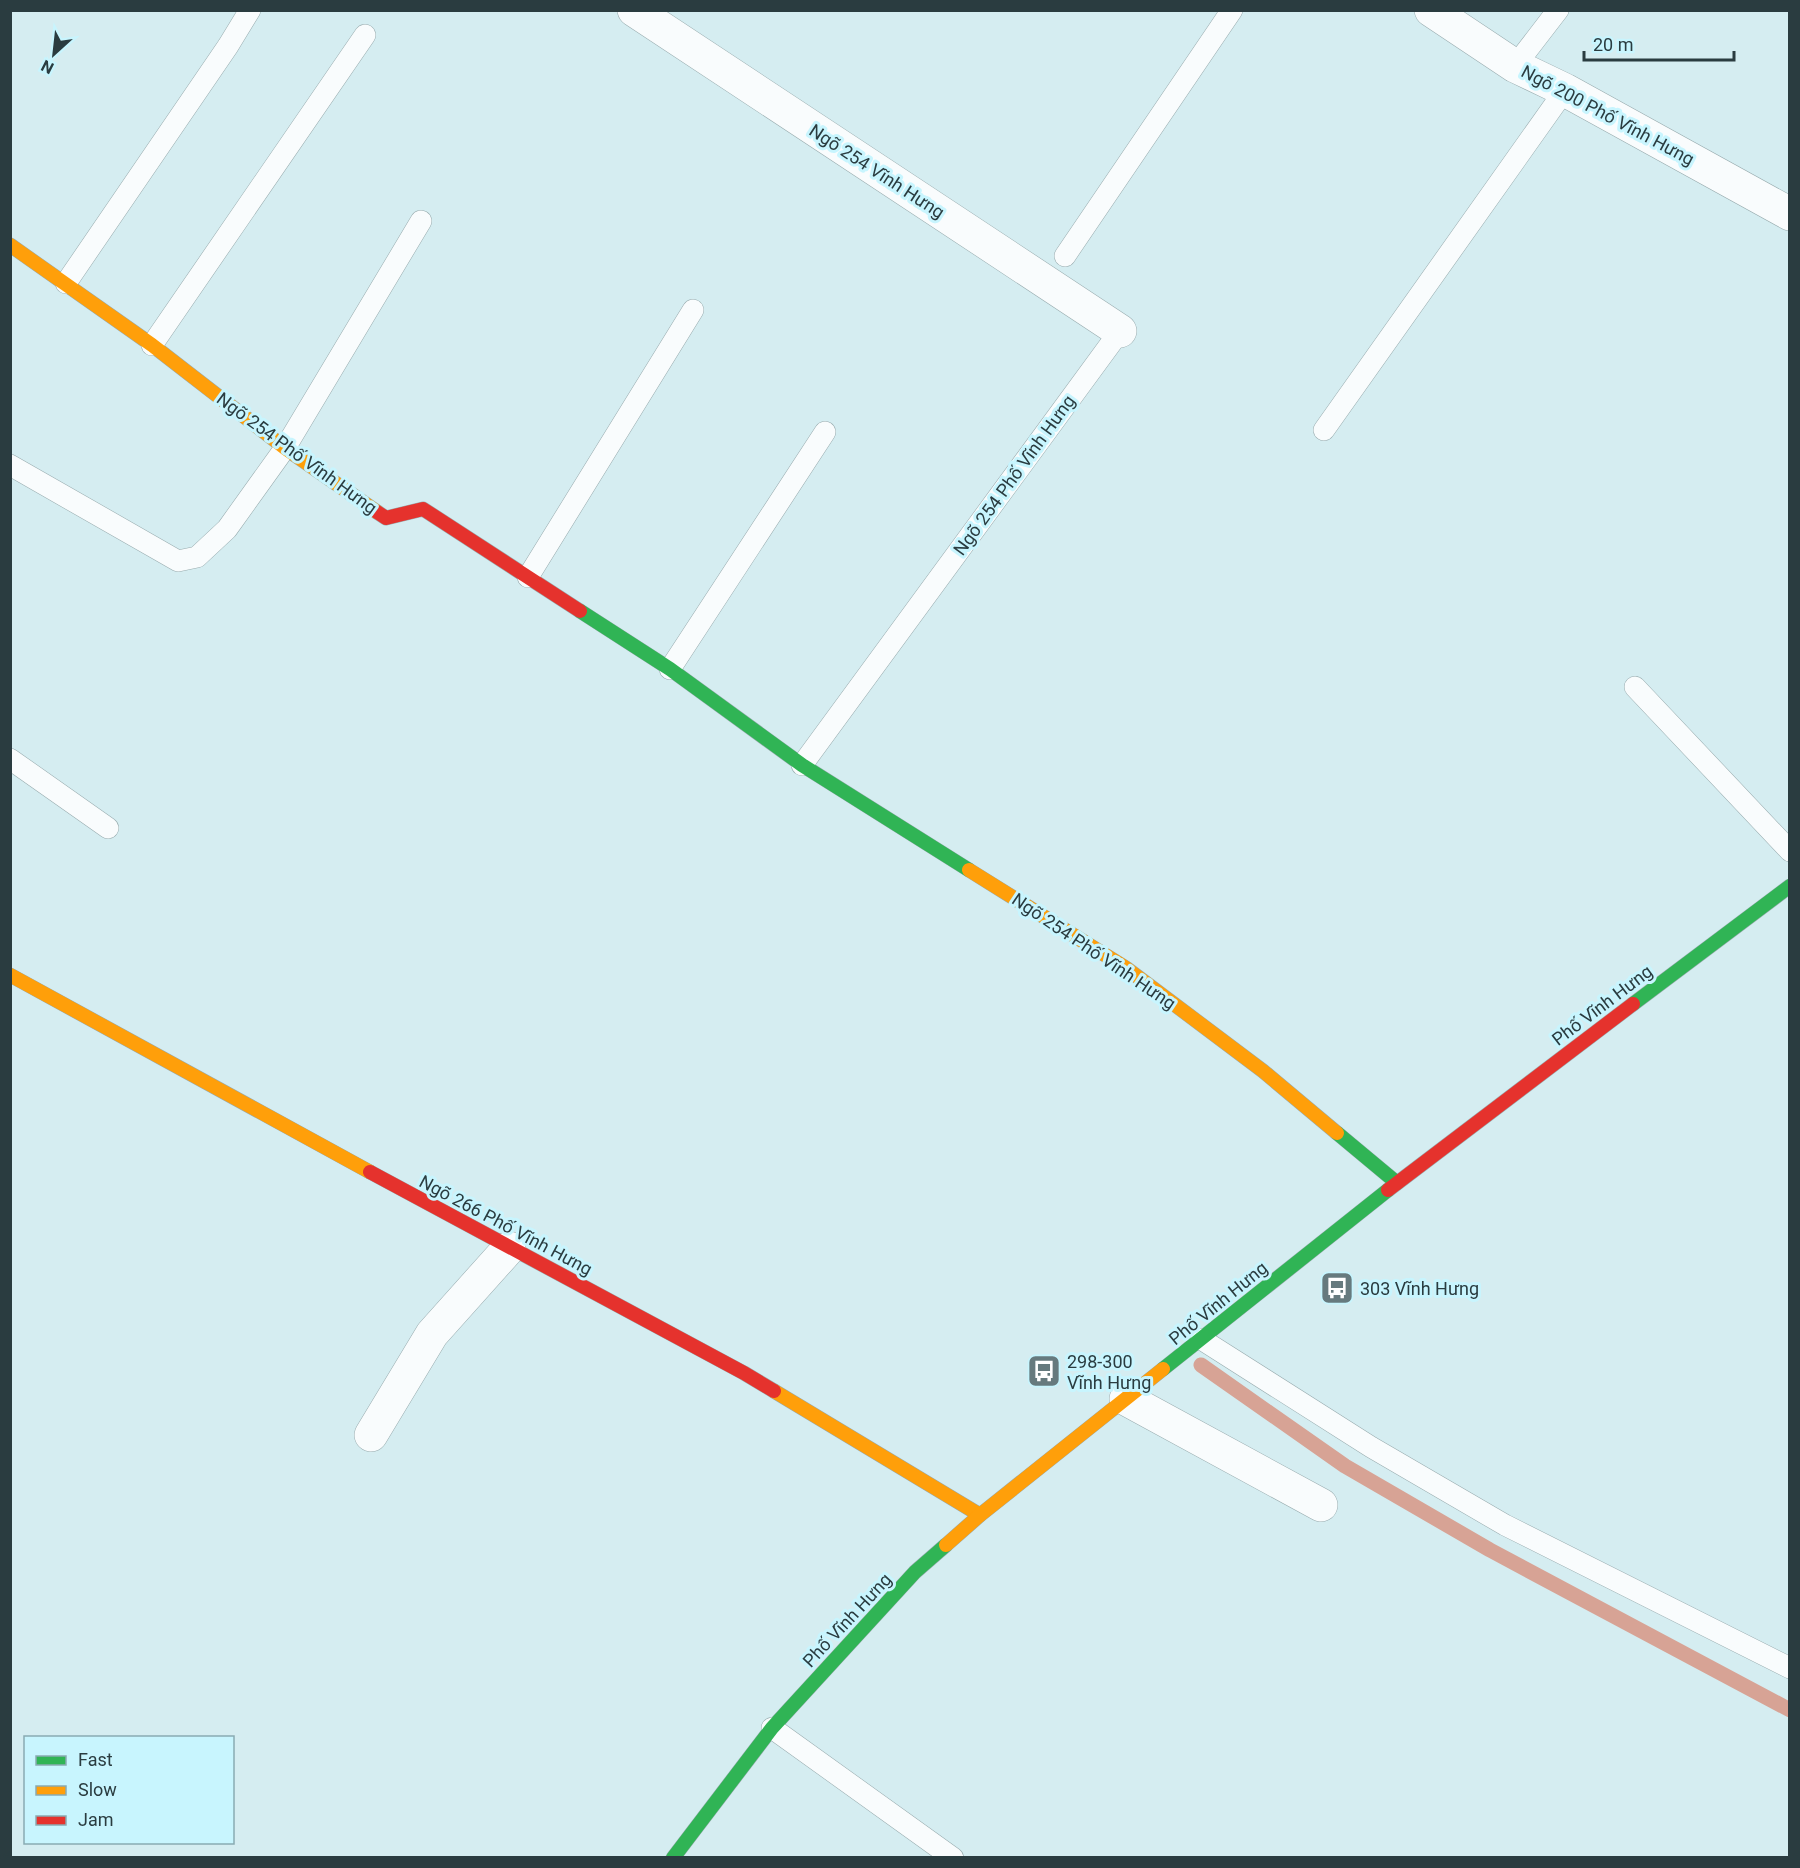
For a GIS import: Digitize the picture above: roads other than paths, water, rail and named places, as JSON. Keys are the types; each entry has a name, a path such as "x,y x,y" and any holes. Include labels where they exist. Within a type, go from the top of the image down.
{"street":[{"name":"Ngõ 254 Vĩnh Hưng","path":"634,10 1120,331"},
{"name":"Ngõ 200 Phố Vĩnh Hưng","path":"1431,10 1515,66 1565,90 1790,214"},
{"name":"Ngõ 254 Phố Vĩnh Hưng","path":"10,245 152,345 285,448 386,518 423,509 670,669 802,765 1126,968 1263,1071 1397,1183"},
{"name":"Phố Vĩnh Hưng","path":"674,1857 772,1728 915,1572 980,1515 1397,1183 1790,886"},
{"name":"Ngõ 266 Phố Vĩnh Hưng","path":"10,975 508,1248 744,1373 980,1515"},
{"path":"372,1435 432,1334 508,1248"},
{"path":"1126,1399 1321,1504"}],"lane":[{"path":"66,283 228,46 250,10"},
{"path":"1065,256 1232,10"},
{"path":"1515,66 1558,10"},
{"path":"152,345 365,35"},
{"path":"1324,430 1565,90"},
{"path":"10,465 178,561 197,557 227,529 285,448 421,221"},
{"path":"528,577 693,310"},
{"name":"Ngõ 254 Phố Vĩnh Hưng","path":"802,765 1120,331"},
{"path":"670,669 825,432"},
{"path":"1635,687 1790,851"},
{"path":"10,759 108,828"},
{"path":"1201,1339 1371,1447 1505,1525 1790,1668"},
{"path":"772,1728 952,1857"}],"waterway":[{"path":"1201,1365 1345,1466 1490,1550 1790,1710"}],"place":[{"name":"303 Vĩnh Hưng","path":"1337,1288"},
{"name":"298-300 Vĩnh Hưng","path":"1044,1371"}]}
